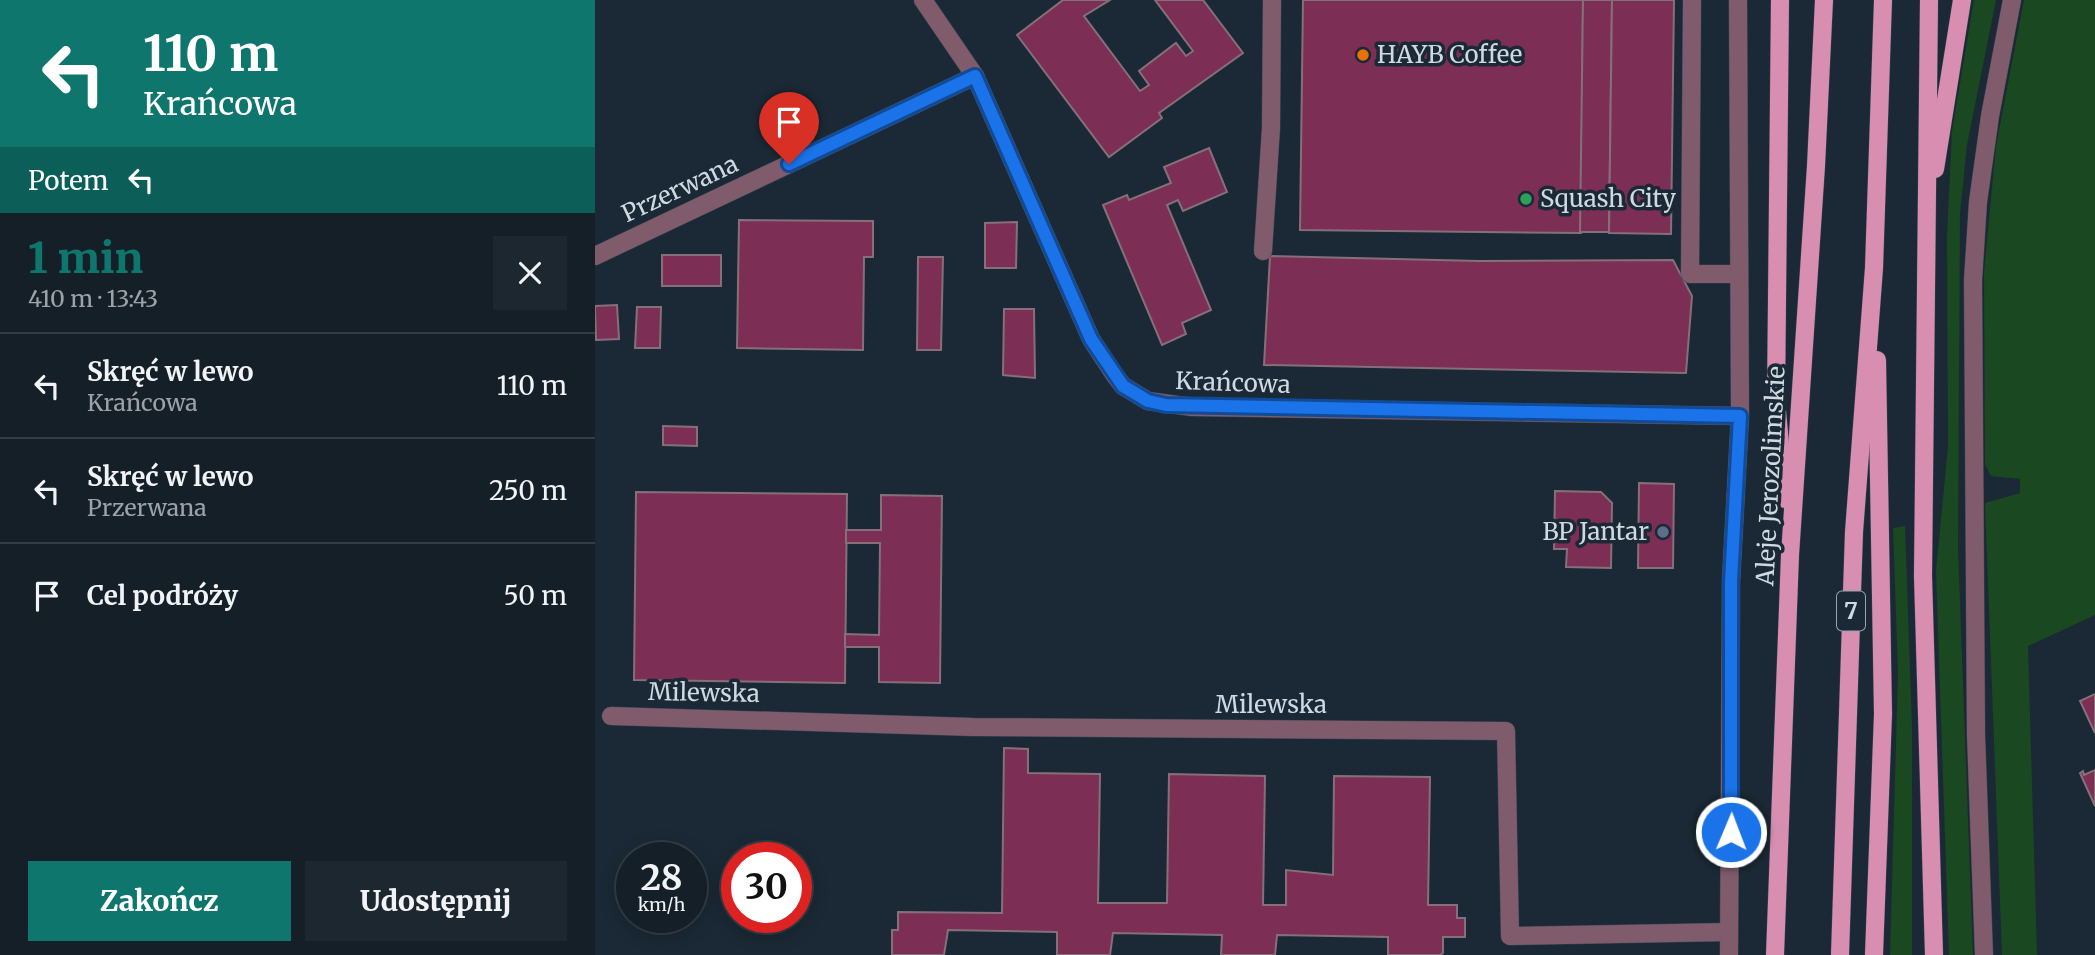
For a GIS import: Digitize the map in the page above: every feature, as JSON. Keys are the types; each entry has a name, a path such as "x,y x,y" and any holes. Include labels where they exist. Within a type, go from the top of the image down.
{"main road":[{"path":"1780,0 1776,400 1790,555"},
{"name":"Aleje Jerozolimskie","path":"1775,955 1790,555 1817,166 1824,0"},
{"name":"7","path":"1839,955 1854,532 1874,268 1883,0"},
{"path":"1929,0 1923,576 1934,955"},
{"path":"1926,214 1962,0"},
{"path":"1874,268 1883,552 1883,714 1874,955"},
{"path":"1925,955 1931,862"}],"street":[{"name":"Krańcowa","path":"923,0 975,76 1091,339 1123,386 1148,401 1192,407 1740,416"},
{"path":"1263,251 1271,128 1272,0"},
{"path":"1692,0 1689,274 1738,274"},
{"name":"Aleje Jerozolimskie","path":"1728,955 1731,581 1740,416 1738,0"},
{"path":"1984,955 1976,734 1973,280 1986,141 2012,0"},
{"name":"Przerwana","path":"595,256 975,76"},
{"name":"Milewska","path":"611,716 973,727 1506,731 1510,936 1730,932"}],"green space":[{"path":"1974,0 1996,0 1967,145 1960,213 1958,548 1973,955 1949,955 1936,571 1948,447 1947,237 1952,131"},
{"path":"2024,0 2095,0 2095,615 2028,646 2037,955 2002,955 1985,503 2020,493 2020,479 1991,476 1985,464 1984,272 1996,146"},
{"path":"1905,526 1912,727 1912,955 1890,955 1898,672 1893,528"}],"building":[{"path":"1063,0 1110,0 1084,16 1140,91 1149,85 1139,71 1176,43 1186,56 1193,51 1155,0 1203,0 1243,53 1159,113 1162,118 1109,157 1017,35"},
{"path":"1303,0 1583,0 1581,233 1300,230"},
{"path":"1583,0 1612,0 1609,232 1580,232"},
{"path":"1612,0 1674,0 1671,234 1609,233"},
{"path":"1209,148 1227,192 1183,211 1178,200 1167,205 1211,310 1182,323 1186,334 1162,345 1103,205 1127,195 1129,200 1171,183 1164,167"},
{"path":"739,220 873,221 873,257 864,257 863,350 737,348"},
{"path":"1017,222 1016,268 985,268 985,223"},
{"path":"662,255 721,255 721,286 662,286"},
{"path":"1270,256 1479,261 1673,260 1692,296 1686,373 1264,365"},
{"path":"918,257 943,257 941,350 917,350"},
{"path":"617,305 619,339 596,340 595,306"},
{"path":"637,307 661,307 660,348 635,348"},
{"path":"1004,309 1034,309 1035,378 1003,375"},
{"path":"663,426 697,427 697,446 663,445"},
{"path":"1639,483 1674,484 1673,568 1638,568"},
{"path":"1555,491 1601,492 1612,503 1611,568 1566,567 1567,549 1554,549"},
{"path":"636,492 847,494 845,683 634,680"},
{"path":"881,495 942,496 940,683 879,682 879,647 845,647 845,634 879,635 880,543 846,543 846,530 881,530"},
{"path":"2095,694 2095,733 2080,701"},
{"path":"1004,748 1028,749 1028,773 1100,774 1098,903 1167,903 1169,774 1265,776 1263,905 1286,905 1286,870 1333,875 1334,776 1430,777 1428,905 1457,905 1457,918 1465,918 1465,937 1443,937 1443,953 1440,955 1388,955 1388,937 1277,935 1275,955 1221,955 1222,935 1113,933 1110,955 1057,955 1057,932 948,930 944,955 892,955 892,930 898,930 898,912 1002,913"},
{"path":"2095,770 2095,806 2080,773 2083,771 2084,775"}],"place":[{"name":"HAYB Coffee","path":"1363,55"},
{"name":"Squash City","path":"1526,199"},
{"name":"BP Jantar","path":"1663,532"}],"route":[{"path":"789,164 975,76 995,116 1091,339 1123,386 1148,401 1192,407 1740,416 1731,581 1731,832"}]}
